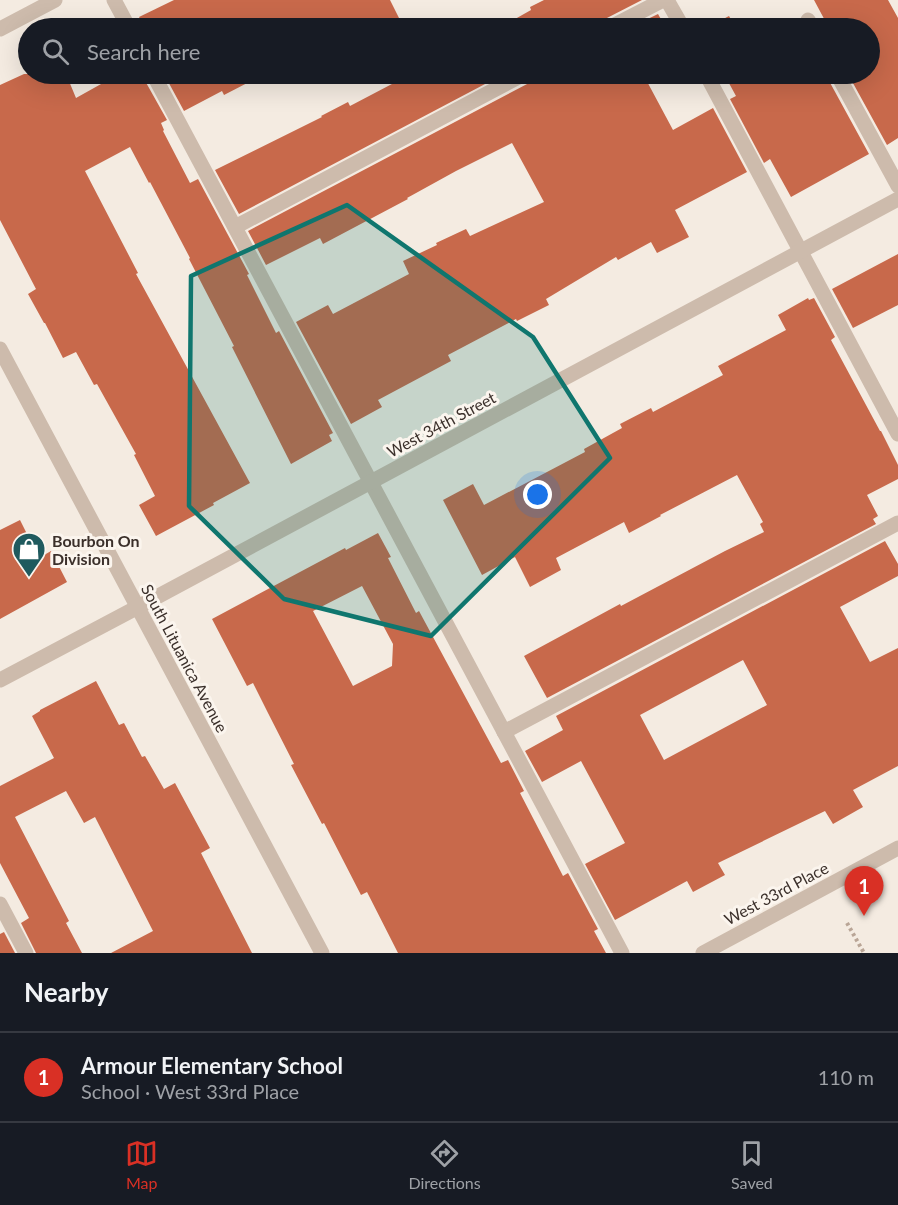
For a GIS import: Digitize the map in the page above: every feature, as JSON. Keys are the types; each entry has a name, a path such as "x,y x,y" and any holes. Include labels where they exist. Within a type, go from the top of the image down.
{"street":[{"path":"21,18 55,0"},
{"path":"114,0 124,18"},
{"path":"628,18 663,0"},
{"path":"668,0 677,18"},
{"path":"0,29 18,20"},
{"path":"158,84 622,953"},
{"path":"235,227 505,84"},
{"path":"711,84 898,434"},
{"path":"842,84 898,186"},
{"name":"West 34th Street","path":"0,680 898,199"},
{"name":"South Lituanica Avenue","path":"0,349 322,953"},
{"path":"504,732 898,523"},
{"name":"West 33rd Place","path":"703,953 898,848"},
{"path":"0,904 26,953"}],"path":[{"path":"847,923 864,953"}],"highlighted area":[{"path":"347,205 533,337 610,458 431,636 284,599 189,506 191,276"}],"building":[{"path":"174,0 390,0 399,18 140,18"},
{"path":"544,0 642,0 607,18 517,18 531,10 530,7"},
{"path":"814,0 888,0 898,18 898,138 887,145 853,84 880,84 880,18 824,18"},
{"path":"18,77 18,84 70,84 76,98 101,84 147,84 167,120 161,123 163,131 190,183 198,179 249,274 247,275 276,333 279,331 333,433 329,435 332,441 291,464 190,258 130,147 85,171 138,273 136,274 250,483 156,536 139,505 155,496 134,455 136,454 97,384 94,385 76,352 63,358 28,294 36,289 0,220 0,85"},
{"path":"169,84 245,84 224,95 222,91 184,111"},
{"path":"392,84 485,84 239,214 215,170 348,102 350,106"},
{"path":"527,84 648,84 673,130 713,108 747,172 675,210 689,237 657,253 651,242 618,260 616,257 546,299 549,305 517,321 516,319 448,355 451,361 378,400 382,407 351,424 296,322 328,305 333,314 409,274 403,261 437,245 436,243 466,229 470,236 544,202 512,143 323,244 320,238 266,265 248,231"},
{"path":"729,84 831,84 869,154 791,197 770,159 764,163 730,99 736,96"},
{"path":"898,254 898,305 853,328 832,289"},
{"path":"808,298 809,300 814,298 835,337 831,340 898,465 898,479 867,495 878,516 873,519 876,524 547,698 524,656 620,604 621,606 764,532 760,524 763,522 737,475 629,533 624,522 556,558 561,570 530,587 515,557 482,575 443,500 473,484 484,505 585,452 584,449 622,428 620,424 651,408 653,412 723,375 718,366 786,330 778,315"},
{"path":"20,520 39,558 51,551 67,582 0,619 0,530"},
{"path":"378,533 416,613 419,611 501,763 508,760 524,791 520,793 563,876 568,873 598,929 594,931 606,953 398,953 367,892 361,895 324,823 322,824 291,765 294,764 253,683 247,686 212,619 345,548 346,550","holes":["362,586 393,644 392,666 353,686 313,611"]},
{"path":"885,541 898,564 898,576 840,607 870,662 898,648 898,766 853,790 863,807 833,824 825,811 718,863 725,875 693,892 687,881 615,920 585,864 625,843 581,761 542,782 525,751 563,730 556,716","holes":["743,660 767,705 664,760 640,715"]},
{"path":"96,681 119,725 124,723 142,757 145,756 164,789 175,783 210,848 201,853 252,953 111,953 153,931 95,817 84,823 66,791 15,817 69,921 66,923 82,953 36,953 21,923 29,918 0,863 0,786 54,758 32,716"},
{"path":"4,932 15,953 0,953 0,934"}],"place":[{"name":"Bourbon On Division","path":"29,578"},
{"name":"Armour Elementary School","path":"864,916"}]}
